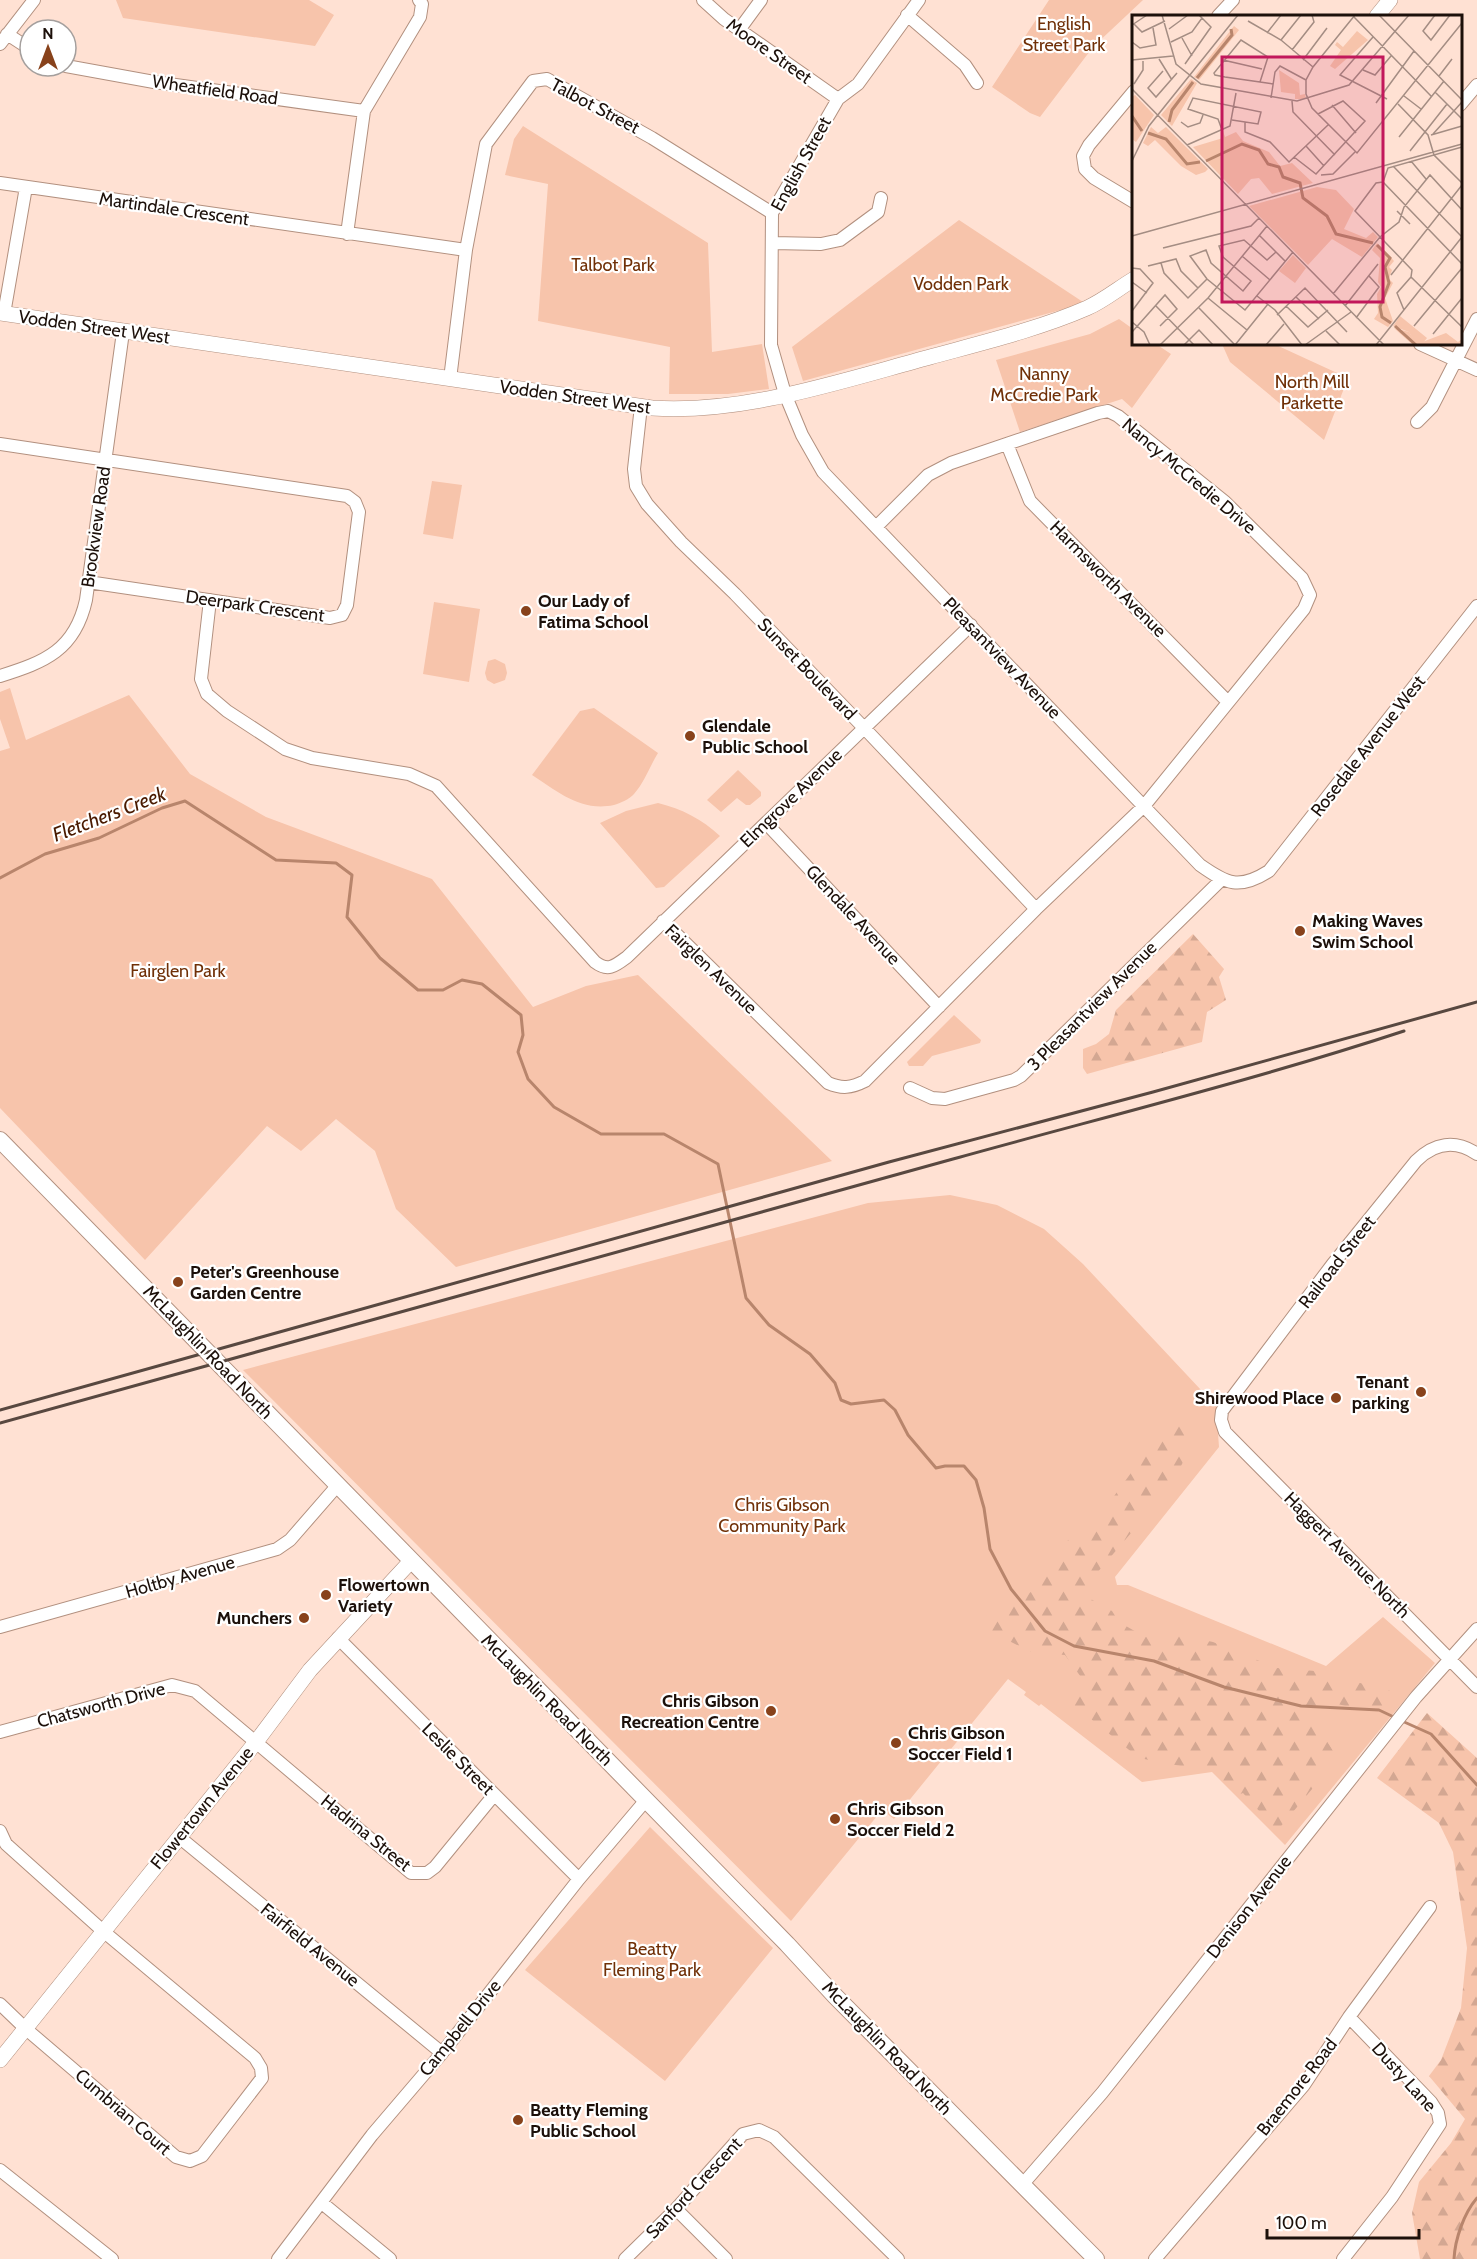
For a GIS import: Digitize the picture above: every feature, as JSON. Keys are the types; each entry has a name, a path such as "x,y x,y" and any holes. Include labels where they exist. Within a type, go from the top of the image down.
{"main road":[{"name":"McLaughlin Road North","path":"0,1140 1096,2259"}],"street":[{"path":"4,39 34,0"},
{"path":"347,234 364,111 420,17 422,4 419,0"},
{"name":"Moore Street","path":"704,0 724,20 838,99"},
{"path":"739,30 761,0"},
{"name":"English Street","path":"785,394 770,339 772,213 838,99 858,84 920,0"},
{"path":"1219,15 1233,0"},
{"path":"1378,15 1390,0"},
{"path":"907,15 965,65 977,83"},
{"name":"Wheatfield Road","path":"78,68 154,82 364,111"},
{"name":"Talbot Street","path":"450,379 466,250 486,144 533,81 547,79 652,138 772,213"},
{"path":"1462,104 1477,85"},
{"path":"1132,93 1089,145 1083,156 1085,169 1094,178 1132,201"},
{"name":"Martindale Crescent","path":"0,183 466,250"},
{"path":"2,314 26,187"},
{"path":"772,243 821,244 840,240 878,212 881,198"},
{"name":"Vodden Street West","path":"2,314 641,406 684,410 785,394 999,338 1089,307 1132,280"},
{"path":"1417,422 1432,407 1477,319"},
{"name":"Brookview Road","path":"0,676 41,662 67,642 80,620 88,582 123,332"},
{"path":"1422,345 1477,369"},
{"name":"Pleasantview Avenue","path":"785,394 802,435 823,472 1200,865 1221,880"},
{"name":"Sunset Boulevard","path":"641,406 634,469 636,486 647,504 681,542 735,594 1036,909"},
{"name":"Nancy McCredie Drive","path":"876,527 928,475 951,463 1098,412 1108,411 1118,416 1225,502 1302,578 1310,595 1304,609 1144,806"},
{"path":"0,444 105,460"},
{"name":"Harmsworth Avenue","path":"1007,444 1030,501 1228,702"},
{"name":"Deerpark Crescent","path":"88,582 330,618 342,615 347,605 359,512 355,502 347,496 105,460"},
{"name":"Fairglen Avenue","path":"210,600 201,679 207,694 227,711 285,749 312,758 409,774 436,786 602,967 613,968 663,921 828,1083 840,1088 853,1087 865,1082 1036,909 1144,806"},
{"name":"Rosedale Avenue West","path":"1221,880 1235,883 1254,880 1269,871 1477,606"},
{"name":"Elmgrove Avenue","path":"663,921 971,625"},
{"name":"Glendale Avenue","path":"766,823 939,1007"},
{"name":"3 Pleasantview Avenue","path":"910,1088 932,1098 945,1099 1014,1080 1021,1076 1221,880"},
{"name":"Railroad Street","path":"1221,1420 1222,1411 1332,1265 1416,1161 1427,1150 1440,1146 1460,1144 1476,1152"},
{"name":"Haggert Avenue North","path":"1221,1420 1226,1432 1477,1687"},
{"name":"Holtby Avenue","path":"0,1627 277,1549 290,1540 337,1486"},
{"name":"Flowertown Avenue","path":"0,2060 256,1742 310,1670 411,1561"},
{"name":"Denison Avenue","path":"1022,2186 1102,2093 1406,1709 1477,1629"},
{"name":"Leslie Street","path":"338,1638 579,1879"},
{"name":"Chatsworth Drive","path":"0,1732 172,1685 195,1691 256,1742"},
{"name":"Hadrina Street","path":"256,1742 411,1874 427,1874 435,1867 494,1795"},
{"name":"Campbell Drive","path":"278,2259 372,2135 442,2053 579,1879 646,1800"},
{"path":"0,1831 6,1844 103,1931"},
{"name":"Fairfield Avenue","path":"179,1837 442,2053"},
{"name":"Braemore Road","path":"1155,2259 1304,2085 1349,2017 1430,1906"},
{"name":"Cumbrian Court","path":"0,2004 26,2029 176,2157 190,2161 202,2156 262,2078 261,2068 255,2058 103,1931"},
{"name":"Dusty Lane","path":"1343,2259 1392,2197 1440,2124 1438,2113 1431,2102 1349,2017"},
{"name":"Sanford Crescent","path":"625,2259 676,2209 743,2134 759,2130 774,2137 898,2259"},
{"path":"0,2170 112,2259"},
{"path":"322,2203 390,2259"},
{"path":"676,2209 726,2259"}],"green space":[{"path":"116,0 309,0 334,15 315,46 123,18"},
{"name":"English Street Park","path":"1049,0 1143,0 1093,47 1040,117 1030,113 992,87"},
{"name":"Talbot Park","path":"523,126 708,243 712,352 762,344 769,389 728,394 669,394 670,347 538,321 548,184 505,175 514,139"},
{"name":"Vodden Park","path":"959,220 1083,302 803,381 792,347"},
{"name":"Nanny McCredie Park","path":"1119,319 1132,328 1132,345 1158,345 1171,354 1132,408 1122,399 1020,432 996,360 1090,334"},
{"name":"North Mill Parkette","path":"1222,345 1276,345 1348,378 1324,440 1230,362"},
{"path":"432,481 462,485 453,539 423,534"},
{"path":"434,602 480,609 469,682 423,674"},
{"path":"495,659 505,664 507,673 505,680 494,684 487,680 485,673 488,661"},
{"name":"Fairglen Park","path":"10,688 26,740 129,695 190,774 266,817 432,879 533,1007 586,986 638,975 832,1161 456,1267 396,1209 375,1151 336,1119 301,1151 267,1126 145,1260 0,1108 0,751 10,748 0,719 0,692"},
{"path":"594,708 658,753 638,790 627,799 614,805 591,806 580,803 532,775 580,711"},
{"path":"738,770 761,792 761,796 750,805 746,805 737,798 721,812 707,800"},
{"path":"658,803 691,815 720,836 664,887 656,888 600,823 626,811"},
{"path":"1193,934 1224,969 1219,977 1226,1000 1207,1012 1202,1042 1087,1074 1083,1068 1083,1049 1096,1044 1109,1034 1116,1010"},
{"path":"954,1015 981,1040 980,1043 932,1056 923,1066 909,1066 907,1062"},
{"name":"Chris Gibson Community Park","path":"950,1195 997,1205 1044,1229 1083,1264 1216,1406 1219,1447 1115,1577 1117,1585 1128,1585 1326,1666 1383,1617 1435,1663 1285,1845 1212,1772 1142,1782 1041,1704 1039,1706 1024,1695 1026,1692 1008,1679 894,1819 882,1810 791,1921 243,1370 868,1203"},
{"path":"1175,1419 1196,1436 1179,1470 1137,1526 1096,1574 1089,1598 1112,1611 1119,1622 1145,1637 1171,1633 1213,1642 1277,1668 1315,1671 1398,1693 1385,1717 1327,1701 1316,1725 1338,1758 1277,1831 1243,1793 1238,1795 1209,1768 1186,1767 1139,1758 1070,1702 1086,1684 1065,1655 1031,1652 978,1625 997,1604 1034,1591 1059,1547 1098,1518 1150,1447 1153,1430"},
{"path":"1427,1713 1477,1758 1477,2259 1420,2259 1412,2213 1419,2182 1451,2143 1465,2119 1429,2076 1441,2060 1461,2008 1467,1948 1453,1852 1439,1823 1377,1778"},
{"name":"Beatty Fleming Park","path":"650,1827 773,1948 665,2081 525,1970"}],"waterway":[{"name":"Fletchers Creek","path":"0,878 45,854 99,838 162,808 185,801 276,860 336,863 352,875 347,917 380,958 418,990 443,990 462,980 482,984 521,1015 523,1035 518,1052 528,1079 554,1107 601,1134 664,1134 718,1164 746,1298 769,1325 810,1354 835,1383 841,1400 851,1404 884,1400 895,1410 908,1435 936,1468 964,1466 976,1480 984,1508 990,1549 1011,1589 1045,1631 1074,1646 1154,1661 1224,1687 1301,1706 1379,1710 1396,1718"},
{"path":"1402,1721 1431,1734 1477,1785"},
{"path":"1454,2259 1461,2227 1477,2198"}],"railway":[{"path":"0,1410 889,1162 1477,1002"},
{"path":"0,1423 1236,1082 1404,1031"}],"place":[{"name":"Our Lady of Fatima School","path":"526,611"},
{"name":"Glendale Public School","path":"690,736"},
{"name":"Making Waves Swim School","path":"1300,931"},
{"name":"Peter's Greenhouse Garden Centre","path":"178,1282"},
{"name":"Tenant parking","path":"1421,1392"},
{"name":"Shirewood Place","path":"1336,1398"},
{"name":"Flowertown Variety","path":"326,1595"},
{"name":"Munchers","path":"304,1618"},
{"name":"Chris Gibson Recreation Centre","path":"771,1711"},
{"name":"Chris Gibson Soccer Field 1","path":"896,1743"},
{"name":"Chris Gibson Soccer Field 2","path":"835,1819"},
{"name":"Beatty Fleming Public School","path":"518,2120"}]}
